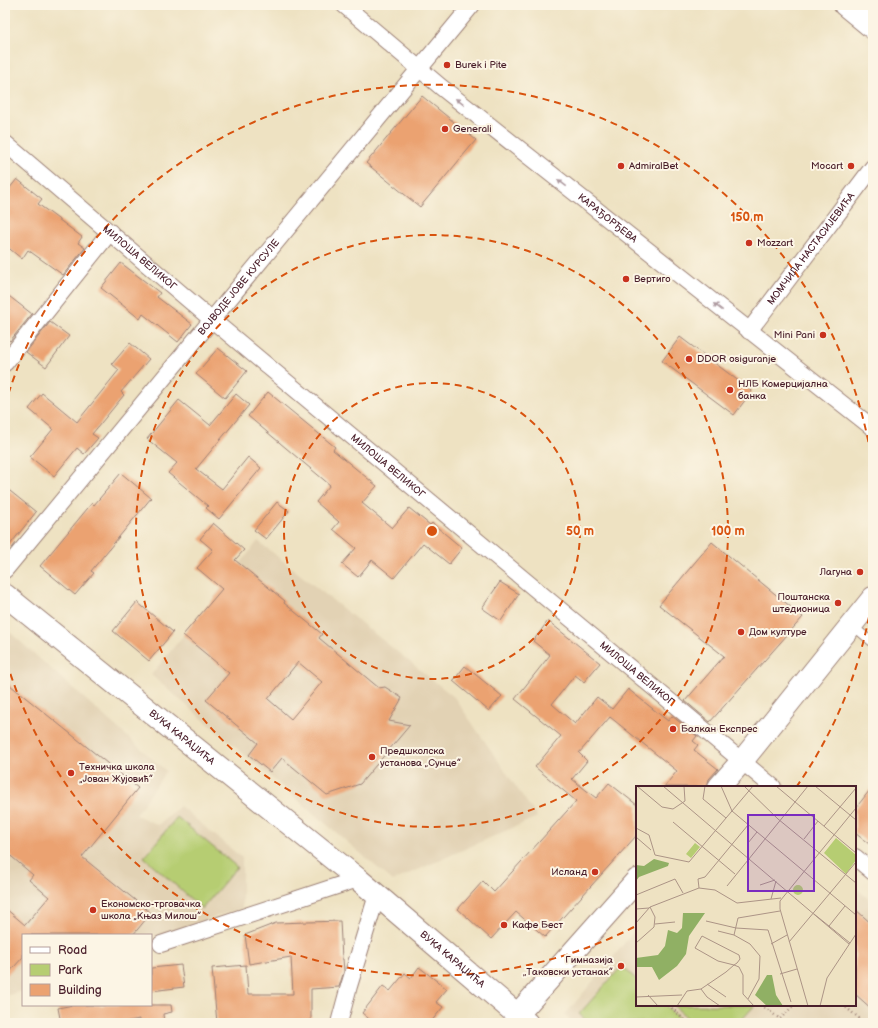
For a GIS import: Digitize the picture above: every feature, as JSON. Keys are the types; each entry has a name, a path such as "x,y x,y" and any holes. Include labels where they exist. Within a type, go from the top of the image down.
{"street":[{"name":"КАРАЂОРЂЕВА","path":"344,5 420,70 873,428"},
{"name":"ВОЈВОДЕ ЈОВЕ КУРСУЛЕ","path":"5,570 211,319 420,70 472,5"},
{"path":"845,5 873,28"},
{"name":"МИЛОША ВЕЛИКОГ","path":"5,143 211,319 772,786"},
{"name":"МОМЧИЛА НАСТАСИЈЕВИЋА","path":"749,331 873,167"},
{"path":"5,363 110,232"},
{"name":"ВУКА КАРАЏИЋА","path":"5,595 358,879 518,1020"},
{"path":"720,786 742,761 873,598"},
{"path":"856,858 873,872"},
{"path":"161,944 358,879"},
{"path":"518,1020 636,881"},
{"path":"339,1023 377,896"}],"lane":[{"path":"852,625 873,643"}],"path":[{"path":"670,1006 687,1023"},
{"path":"762,1006 780,1019 793,1006"},
{"path":"844,1006 865,1023"}],"shaded area":[{"name":"Предшколска установа „Сунце”","path":"258,541 454,697 537,817 393,881 151,675"},
{"path":"5,628 166,771 136,815 158,825 180,806 242,858 242,908 153,937 152,954 152,934 22,934 22,991 5,996 5,884 10,877 5,873"},
{"name":"Гимназија „Таковски устанак”","path":"856,888 873,903 873,1023 574,1023 565,1015 636,929 636,1006 856,1006"}],"green space":[{"path":"177,817 237,867 202,909 144,857"},
{"path":"622,966 636,979 636,1006 666,1006 684,1023 589,1023 579,1014"},
{"path":"674,1006 754,1006 739,1023 693,1023"}],"building":[{"path":"422,96 476,140 420,207 366,163"},
{"path":"17,179 42,199 38,204 82,237 78,243 85,248 63,275 28,250 22,259 5,245 5,194"},
{"path":"121,263 160,293 157,297 192,324 178,342 143,314 140,319 101,288"},
{"path":"5,293 32,314 10,341 5,337"},
{"path":"50,322 69,336 46,367 26,352"},
{"path":"680,337 752,391 734,415 662,361"},
{"path":"130,343 149,359 121,392 124,395 92,434 98,438 84,454 77,448 54,476 30,457 53,429 29,409 42,393 77,422 119,370 112,364"},
{"path":"218,348 247,371 225,398 196,374"},
{"path":"268,392 335,447 333,450 377,486 362,503 392,528 409,508 430,525 432,523 462,548 449,564 423,543 394,578 372,560 358,577 342,564 356,548 333,529 339,522 316,502 330,485 248,416"},
{"path":"236,394 249,405 196,469 222,489 248,457 261,468 219,519 206,508 208,506 168,473 177,463 147,439 179,400 210,425"},
{"path":"121,473 151,498 91,571 94,573 75,595 40,566 92,503 94,505"},
{"path":"5,487 36,512 5,551"},
{"path":"277,502 289,511 266,539 254,530"},
{"path":"213,523 244,550 235,560 322,634 319,638 379,688 385,687 402,698 389,721 410,725 360,784 327,795 282,758 270,772 249,755 258,743 206,700 229,673 183,635 222,589 197,568 213,550 200,539","holes":["298,662 322,682 291,719 268,699"]},
{"name":"Дом културе","path":"712,542 803,617 710,722 685,701 724,656 659,605"},
{"path":"500,582 519,594 501,621 482,608"},
{"path":"137,602 173,632 149,661 113,631"},
{"path":"548,621 600,663 584,682 575,675 552,704 575,724 597,697 612,709 628,689 668,721 672,716 697,736 693,741 698,745 694,750 718,769 709,779 707,786 665,786 677,771 610,717 579,753 587,761 572,779 596,798 609,783 636,804 636,836 545,937 516,912 491,939 458,909 483,881 494,892 576,801 535,767 561,736 515,699 550,655 533,641"},
{"path":"465,666 502,696 489,711 453,681"},
{"path":"5,681 138,788 82,857 151,913 134,934 22,934 22,958 5,977 5,908 25,925 49,897 29,880 33,875 5,851"},
{"path":"873,786 873,847 856,834 856,808"},
{"path":"856,910 873,925 873,1010 856,995"},
{"path":"340,921 344,971 339,987 311,989 311,1023 217,1023 212,968 246,965 248,994 293,994 291,957 249,964 245,935 276,923"},
{"path":"181,965 184,987 152,991 152,968"},
{"path":"419,967 447,989 436,1002 443,1007 430,1023 374,1023 362,1013 383,986 390,991 405,973 411,978"},
{"path":"171,1005 172,1012 163,1014 164,1023 139,1023 139,1019 120,1023 61,1023 58,1008 68,1006"}],"place":[{"name":"Burek i Pite","path":"447,65"},
{"name":"Generali","path":"445,129"},
{"name":"AdmiralBet","path":"621,166"},
{"name":"Mocart","path":"851,166"},
{"name":"Mozzart","path":"749,243"},
{"name":"Вертиго","path":"626,279"},
{"name":"Mini Pani","path":"823,335"},
{"name":"DDOR osiguranje","path":"689,359"},
{"name":"НЛБ Комерцијална банка","path":"730,390"},
{"name":"Лагуна","path":"860,572"},
{"name":"Поштанска штедионица","path":"838,603"},
{"name":"Дом културе","path":"741,632"},
{"name":"Балкан Експрес","path":"673,729"},
{"name":"Предшколска установа „Сунце”","path":"372,757"},
{"name":"Техничка школа „Јован Жујовић”","path":"71,773"},
{"name":"Исланд","path":"595,872"},
{"name":"Економско-трговачка школа „Књаз Милош”","path":"93,910"},
{"name":"Кафе Бест","path":"504,925"},
{"name":"Гимназија „Таковски устанак”","path":"621,966"}]}
